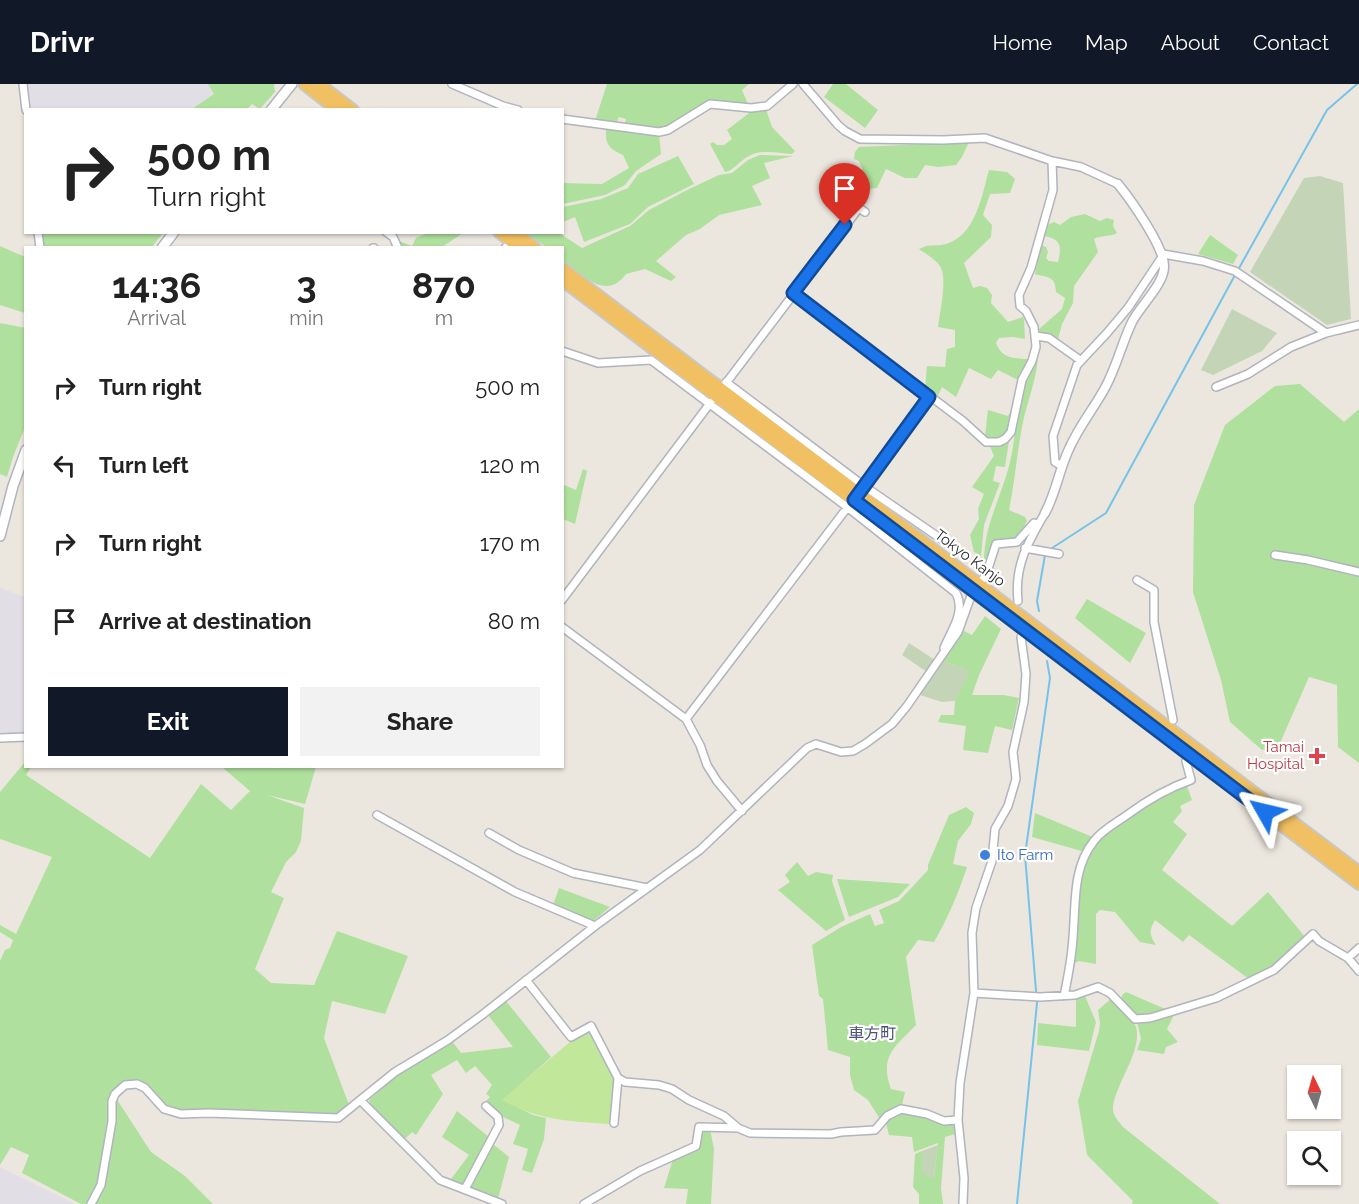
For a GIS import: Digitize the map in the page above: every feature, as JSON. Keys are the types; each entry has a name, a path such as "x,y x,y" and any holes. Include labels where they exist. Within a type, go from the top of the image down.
{"highway":[{"path":"304,84 335,108"},
{"path":"319,84 350,108"},
{"path":"502,234 517,246"},
{"path":"518,234 532,246"},
{"name":"Tokyo Kanjo","path":"564,270 718,393"},
{"name":"Tokyo Kanjo","path":"564,281 718,393 1359,872"},
{"name":"Tokyo Kanjo","path":"977,588 1359,884"}],"main road":[{"path":"273,108 292,84"},
{"path":"0,536 13,486 24,456"}],"street":[{"path":"23,84 26,108"},
{"path":"452,84 510,108"},
{"path":"564,119 659,132 668,130 710,104 751,108 767,106 793,84"},
{"path":"803,84 838,125 860,139 985,138 1052,161 1080,167 1118,184 1128,195 1161,257 1163,274 1159,283 1136,315 1106,387 1075,435 1062,465 1056,491 1025,549 1016,586 1018,601"},
{"path":"793,293 963,421 986,442 999,442 1005,439 1011,432 1022,380 1036,347 1034,327 1026,311 1020,306 1019,295 1031,268 1053,190 1052,161"},
{"path":"564,597 859,208 865,212"},
{"path":"1161,257 1203,261 1235,270 1326,333"},
{"path":"1062,465 1055,462 1053,436 1080,360 1128,308 1161,257"},
{"path":"1128,308 1136,315"},
{"path":"1216,387 1248,374 1291,347 1326,333 1359,325"},
{"path":"1036,336 1055,341 1080,360"},
{"path":"564,352 598,363 651,360 718,393 856,497 956,593 960,602 960,611 941,657"},
{"path":"686,719 856,497 929,397"},
{"path":"856,497 947,543"},
{"path":"90,1204 101,1185 112,1121 112,1101 115,1094 125,1085 137,1084 145,1088 164,1109 182,1114 338,1118 395,1072 448,1040 595,926 700,850 811,745 816,744 841,752 853,751 866,744 892,724 907,706 958,632 977,588 986,575 996,544 1017,542 1034,523 1038,525"},
{"path":"1025,549 1051,552"},
{"path":"1275,555 1359,572"},
{"path":"1137,580 1154,590 1154,622 1173,720"},
{"path":"564,628 686,719 700,745 707,765 742,811"},
{"path":"963,1204 964,1178 958,1120 960,1083 974,993 972,933 976,908 990,870 998,822 1008,806 1016,779 1013,753 1024,702 1026,674 1021,637"},
{"path":"0,738 24,737"},
{"path":"1064,996 1073,943 1075,890 1086,853 1095,839 1141,805 1191,780 1186,762"},
{"path":"377,815 515,892 595,926"},
{"path":"489,833 519,850 573,873 647,888"},
{"path":"974,993 1036,997 1064,996 1075,995 1098,987 1110,993 1135,1018 1150,1018 1200,1004 1274,970 1313,934 1319,941 1348,958 1359,971"},
{"path":"1348,958 1359,948"},
{"path":"526,980 572,1037 591,1026 618,1078 614,1123"},
{"path":"618,1078 625,1082 659,1085 672,1089 750,1133 831,1134 875,1130 887,1116 901,1109 927,1114 944,1121 958,1120"},
{"path":"361,1101 440,1180 502,1204"},
{"path":"465,1188 499,1125 498,1117 486,1106"},
{"path":"584,1204 640,1172 696,1146 699,1127 738,1128"}],"shaded area":[{"path":"28,84 208,84 214,94 192,108 30,108"},
{"path":"0,587 24,597 24,734 0,734"},
{"path":"0,1167 75,1204 0,1204"}],"green space":[{"path":"208,84 274,84 275,92 261,108 252,104 248,108 193,108 214,94"},
{"path":"607,84 749,84 742,90 748,104 715,102 668,127 659,129 624,126 626,119 619,117 616,124 595,121"},
{"path":"833,84 846,84 878,110 865,128 824,97"},
{"path":"766,109 772,127 795,151 792,154 770,152 754,154 725,172 710,144 713,142 717,145 724,145 732,139 727,130 753,110"},
{"path":"606,129 659,134 661,154 636,171 625,185 605,195 564,204 564,183 602,184 629,168 623,155 614,151 606,139"},
{"path":"969,142 956,165 938,167 925,165 917,178 905,178 886,169 877,188 865,187 865,175 859,161 854,159 859,147"},
{"path":"760,155 793,156 764,163 770,178 752,186 762,205 719,215 700,229 686,235 656,261 676,277 671,281 645,269 626,274 610,286 602,286 586,278 564,261 564,246 545,246 527,234 561,234 582,248 630,226 649,210 689,189 719,175 732,173 748,160"},
{"path":"678,156 694,184 648,207 630,224 584,242 575,217 564,222 564,207 601,199 628,188 638,174"},
{"path":"989,170 1007,172 1015,179 1010,193 990,194 983,215 992,225 991,237 964,263 973,288 980,286 987,288 992,295 991,303 1008,322 1023,317 1024,319 1025,339 999,338 996,343 998,348 1009,357 1029,359 1018,380 998,370 991,379 969,368 956,397 942,387 937,398 925,389 927,366 945,367 947,349 955,347 955,330 938,327 943,273 937,262 919,249 946,244 964,232 976,213"},
{"path":"1320,176 1343,183 1351,319 1327,325 1250,272 1304,178"},
{"path":"1085,214 1100,221 1107,218 1114,220 1113,226 1117,233 1094,239 1098,252 1074,286 1073,303 1062,324 1058,339 1041,334 1039,329 1062,309 1065,298 1056,292 1052,280 1035,274 1041,245 1046,247 1048,252 1046,258 1049,261 1058,262 1059,244 1054,239 1044,236 1047,225 1054,222 1060,225 1071,217"},
{"path":"42,234 162,234 153,246 43,246"},
{"path":"426,234 462,234 444,246 412,246 416,238"},
{"path":"1210,235 1238,255 1233,264 1198,254"},
{"path":"397,240 412,246 400,246"},
{"path":"0,246 24,257 24,313 0,305"},
{"path":"1232,309 1277,333 1262,351 1213,375 1201,370"},
{"path":"0,323 24,328 24,430 7,477 0,474"},
{"path":"1038,350 1035,377 1021,433 1009,510 1025,517 1027,521 1017,540 998,541 984,565 989,525 1012,452 1021,389"},
{"path":"1300,384 1344,422 1359,409 1359,763 1338,747 1337,685 1309,677 1280,743 1262,750 1230,722 1221,680 1193,592 1194,505 1225,425 1275,386"},
{"path":"1015,405 1011,424 1006,434 997,439 989,439 985,435 988,410 1008,416"},
{"path":"1010,435 1005,467 996,466 993,481 1000,483 984,525 981,556 974,552 970,535 979,519 978,509 984,494 972,487 994,456 989,444"},
{"path":"583,469 587,471 575,524 564,519 564,485 576,490"},
{"path":"1087,599 1146,633 1130,663 1075,618"},
{"path":"985,616 1001,629 972,695 1003,695 1019,698 1012,730 995,726 988,753 963,750 966,726 938,722 941,715 954,715 955,701 969,671 941,660 962,630 972,635"},
{"path":"909,643 935,660 927,672 902,655"},
{"path":"941,660 970,671 955,701 942,702 920,695"},
{"path":"24,763 24,768 30,768 26,775 150,858 201,784 231,810 250,791 223,768 316,768 305,804 267,795 304,808 301,841 296,852 286,862 271,892 284,898 255,969 271,983 314,985 337,931 408,956 385,1014 332,1001 324,1038 349,1105 334,1115 203,1109 178,1110 163,1104 144,1084 130,1080 116,1087 111,1093 98,1184 87,1204 81,1204 22,1173 29,1155 11,1147 0,1165 0,961 13,940 0,932 0,925 16,934 52,857 0,839 0,792"},
{"path":"1181,785 1187,786 1192,800 1180,806 1182,811 1173,822 1187,834 1162,870 1232,926 1268,892 1306,938 1273,968 1249,979 1189,935 1183,942 1155,920 1151,933 1156,945 1140,942 1115,912 1100,910 1096,914 1096,964 1079,961 1071,965 1077,890 1088,854 1097,839 1140,809"},
{"path":"966,807 974,813 971,824 958,841 953,864 967,867 956,896 934,942 918,940 906,957 916,1025 896,1046 888,1060 888,1078 891,1089 905,1092 902,1105 880,1119 868,1100 854,1090 850,1075 850,1057 828,1050 823,999 819,996 812,945 841,927 870,914 875,926 884,923 879,910 899,901 928,870 949,815"},
{"path":"1035,813 1095,838 1085,852 1032,837"},
{"path":"797,862 808,876 816,872 833,875 832,881 845,920 826,931 778,890 790,882 785,875"},
{"path":"837,879 910,884 898,897 849,917"},
{"path":"559,888 610,907 593,921 589,921 553,905"},
{"path":"1126,992 1170,1011 1149,1016 1135,1016 1121,1001 1122,995"},
{"path":"1085,996 1096,1022 1089,1051 1037,1045 1038,1023 1076,1027 1076,998"},
{"path":"1112,998 1132,1019 1137,1036 1136,1046 1115,1098 1113,1110 1115,1116 1123,1127 1220,1204 1132,1204 1133,1201 1087,1155 1078,1101 1099,1031 1098,1010"},
{"path":"506,1001 551,1057 503,1100 533,1115 546,1118 544,1139 532,1173 522,1170 528,1149 513,1144 520,1125 501,1118 485,1102 490,1097 486,1094 492,1085 475,1066 466,1073 457,1060 431,1075 443,1094 416,1135 412,1132 405,1139 371,1105 369,1100 398,1075 452,1041 461,1053 513,1047 488,1015"},
{"path":"1175,1013 1167,1029 1178,1042 1166,1047 1164,1054 1137,1050 1141,1039 1137,1021"},
{"path":"590,1029 615,1081 612,1124 569,1121 542,1116 502,1100 571,1041"},
{"path":"116,1098 151,1152 185,1176 213,1204 94,1204"},
{"path":"457,1111 489,1137 464,1185 451,1179 469,1155 442,1137"},
{"path":"907,1112 954,1124 955,1134 945,1137 941,1188 943,1204 919,1204 919,1194 913,1187 915,1154 922,1151 922,1170 934,1178 938,1143 914,1152 912,1137 889,1135 886,1123 888,1120 895,1114"},
{"path":"710,1129 714,1149 711,1204 686,1204 688,1189 664,1188 673,1159 698,1148 701,1130"},
{"path":"493,1144 509,1157 498,1199 471,1188 470,1185"},
{"path":"938,1145 934,1178 927,1177 922,1170 922,1151"}],"waterway":[{"path":"1238,270 1327,110 1357,84"},
{"path":"1049,550 1106,513 1235,275"},
{"path":"1039,611 1037,601 1045,555"},
{"path":"1017,1204 1037,1003 1025,855 1050,678 1047,661"}],"place":[{"name":"Tamai Hospital","path":"1317,756"},
{"name":"Ito Farm","path":"985,855"}],"district":[{"name":"車方町","path":"872,1033"}],"route":[{"path":"845,225 793,293 929,397 854,500 1265,812"}]}
